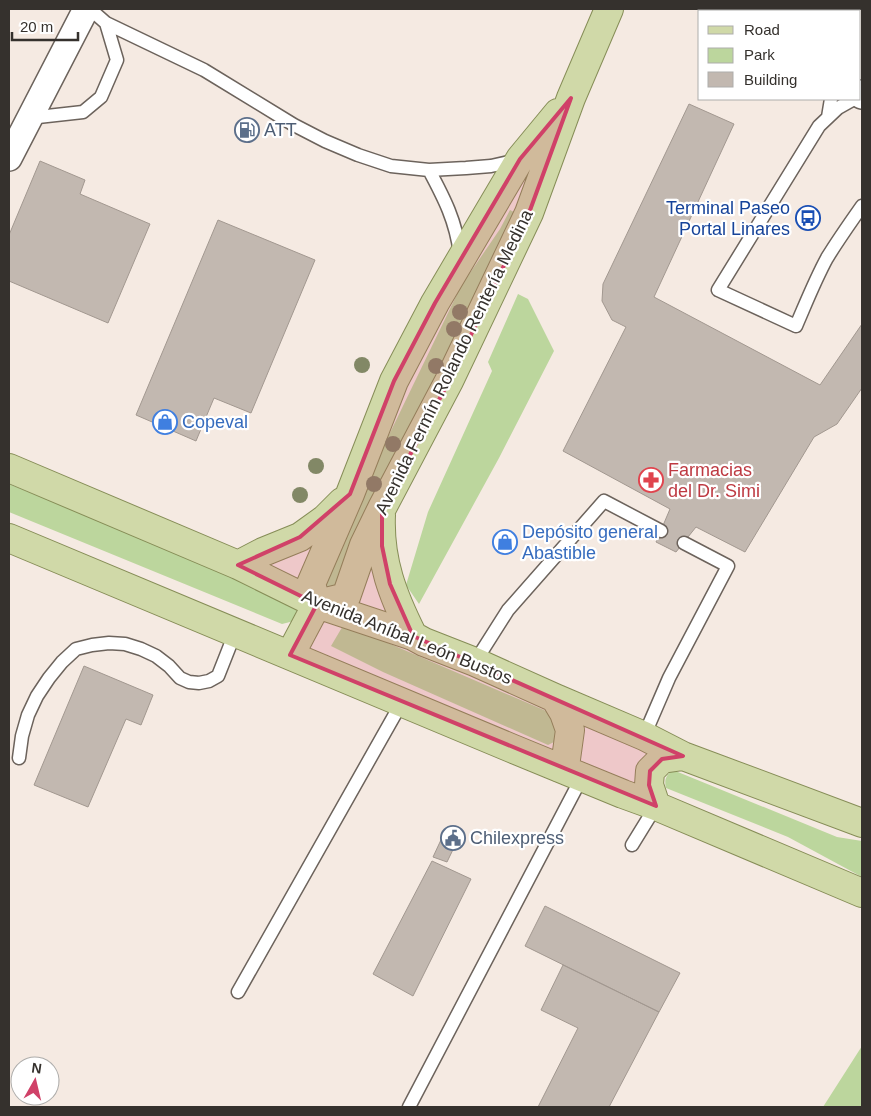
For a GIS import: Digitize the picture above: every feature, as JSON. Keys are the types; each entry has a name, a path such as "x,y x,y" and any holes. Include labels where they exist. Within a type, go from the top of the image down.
{"main road":[{"name":"Avenida Fermín Rolando Rentería Medina","path":"571,98 520,159 435,303 394,381 350,494 311,584 317,604 346,597 364,545 449,381 529,213 571,98 610,9"},
{"name":"Avenida Aníbal León Bustos","path":"9,468 238,565 317,604 414,636 644,736 684,756 862,823"},
{"path":"238,565 263,552 300,537 326,519 350,494"},
{"path":"382,508 382,546 390,584 414,636"},
{"path":"9,538 862,893"},
{"path":"290,655 317,604"},
{"path":"555,698 564,713 570,730 566,759 570,773"},
{"path":"656,806 649,785 650,771 662,759 684,756"}],"street":[{"path":"9,158 88,9"}],"lane":[{"path":"88,9 106,23 204,70 294,125 358,155 391,166 429,170 491,166 520,159"},
{"path":"29,118 83,112 101,97 117,60 106,23"},
{"path":"828,117 831,100"},
{"path":"852,100 838,108 819,126 811,137 718,290 796,326 827,258 862,206"},
{"path":"429,170 447,203 459,244 460,260"},
{"path":"475,662 508,610 604,500 660,530"},
{"path":"644,736 669,678 728,566 684,543"},
{"path":"19,758 22,736 28,715 37,696 62,662 76,649 109,643 133,646 156,656 180,678 189,682 199,683 209,681 218,676 235,633"},
{"path":"238,992 402,702"},
{"path":"409,1107 570,773"},
{"path":"632,846 656,806"}],"highlighted area":[{"path":"571,98 529,213 449,381 382,508 382,546 390,584 413,636 683,756 662,759 650,771 649,785 656,806 290,655 317,604 238,565 300,537 350,494 394,381 435,303 520,159"}],"green space":[{"path":"510,210 516,213 335,589 320,583 344,528 461,286 500,229"},
{"path":"518,294 528,299 554,351 499,458 419,604 406,585 428,512 492,371 488,362"},
{"path":"9,484 296,601 297,609 294,621 282,624 9,512"},
{"path":"344,624 544,710 560,721 558,740 548,745 383,672 331,646"},
{"path":"673,770 837,837 862,841 862,877 788,837 666,788 666,778"},
{"path":"862,1046 862,1107 823,1107"}],"building":[{"path":"689,104 734,124 654,297 820,385 862,324 862,388 837,424 814,437 745,552 696,527 676,552 656,542 670,509 563,451 626,327 612,320 602,301 603,284"},
{"path":"40,161 85,180 80,194 150,224 108,323 9,281 9,235"},
{"path":"218,220 315,260 251,413 214,398 196,441 136,415"},
{"path":"84,666 153,695 141,725 126,719 88,807 34,785"},
{"path":"447,827 461,833 447,862 433,857"},
{"path":"432,861 471,879 413,996 373,974"},
{"path":"545,906 680,973 659,1012 525,946"},
{"path":"563,965 659,1012 609,1107 538,1107 578,1028 541,1010"}],"place":[{"name":"ATT","path":"247,130"},
{"name":"Terminal Paseo Portal Linares","path":"808,218"},
{"name":"Copeval","path":"165,422"},
{"name":"Farmacias del Dr. Simi","path":"651,480"},
{"name":"Depósito general Abastible","path":"505,542"},
{"name":"Chilexpress","path":"453,838"}]}
